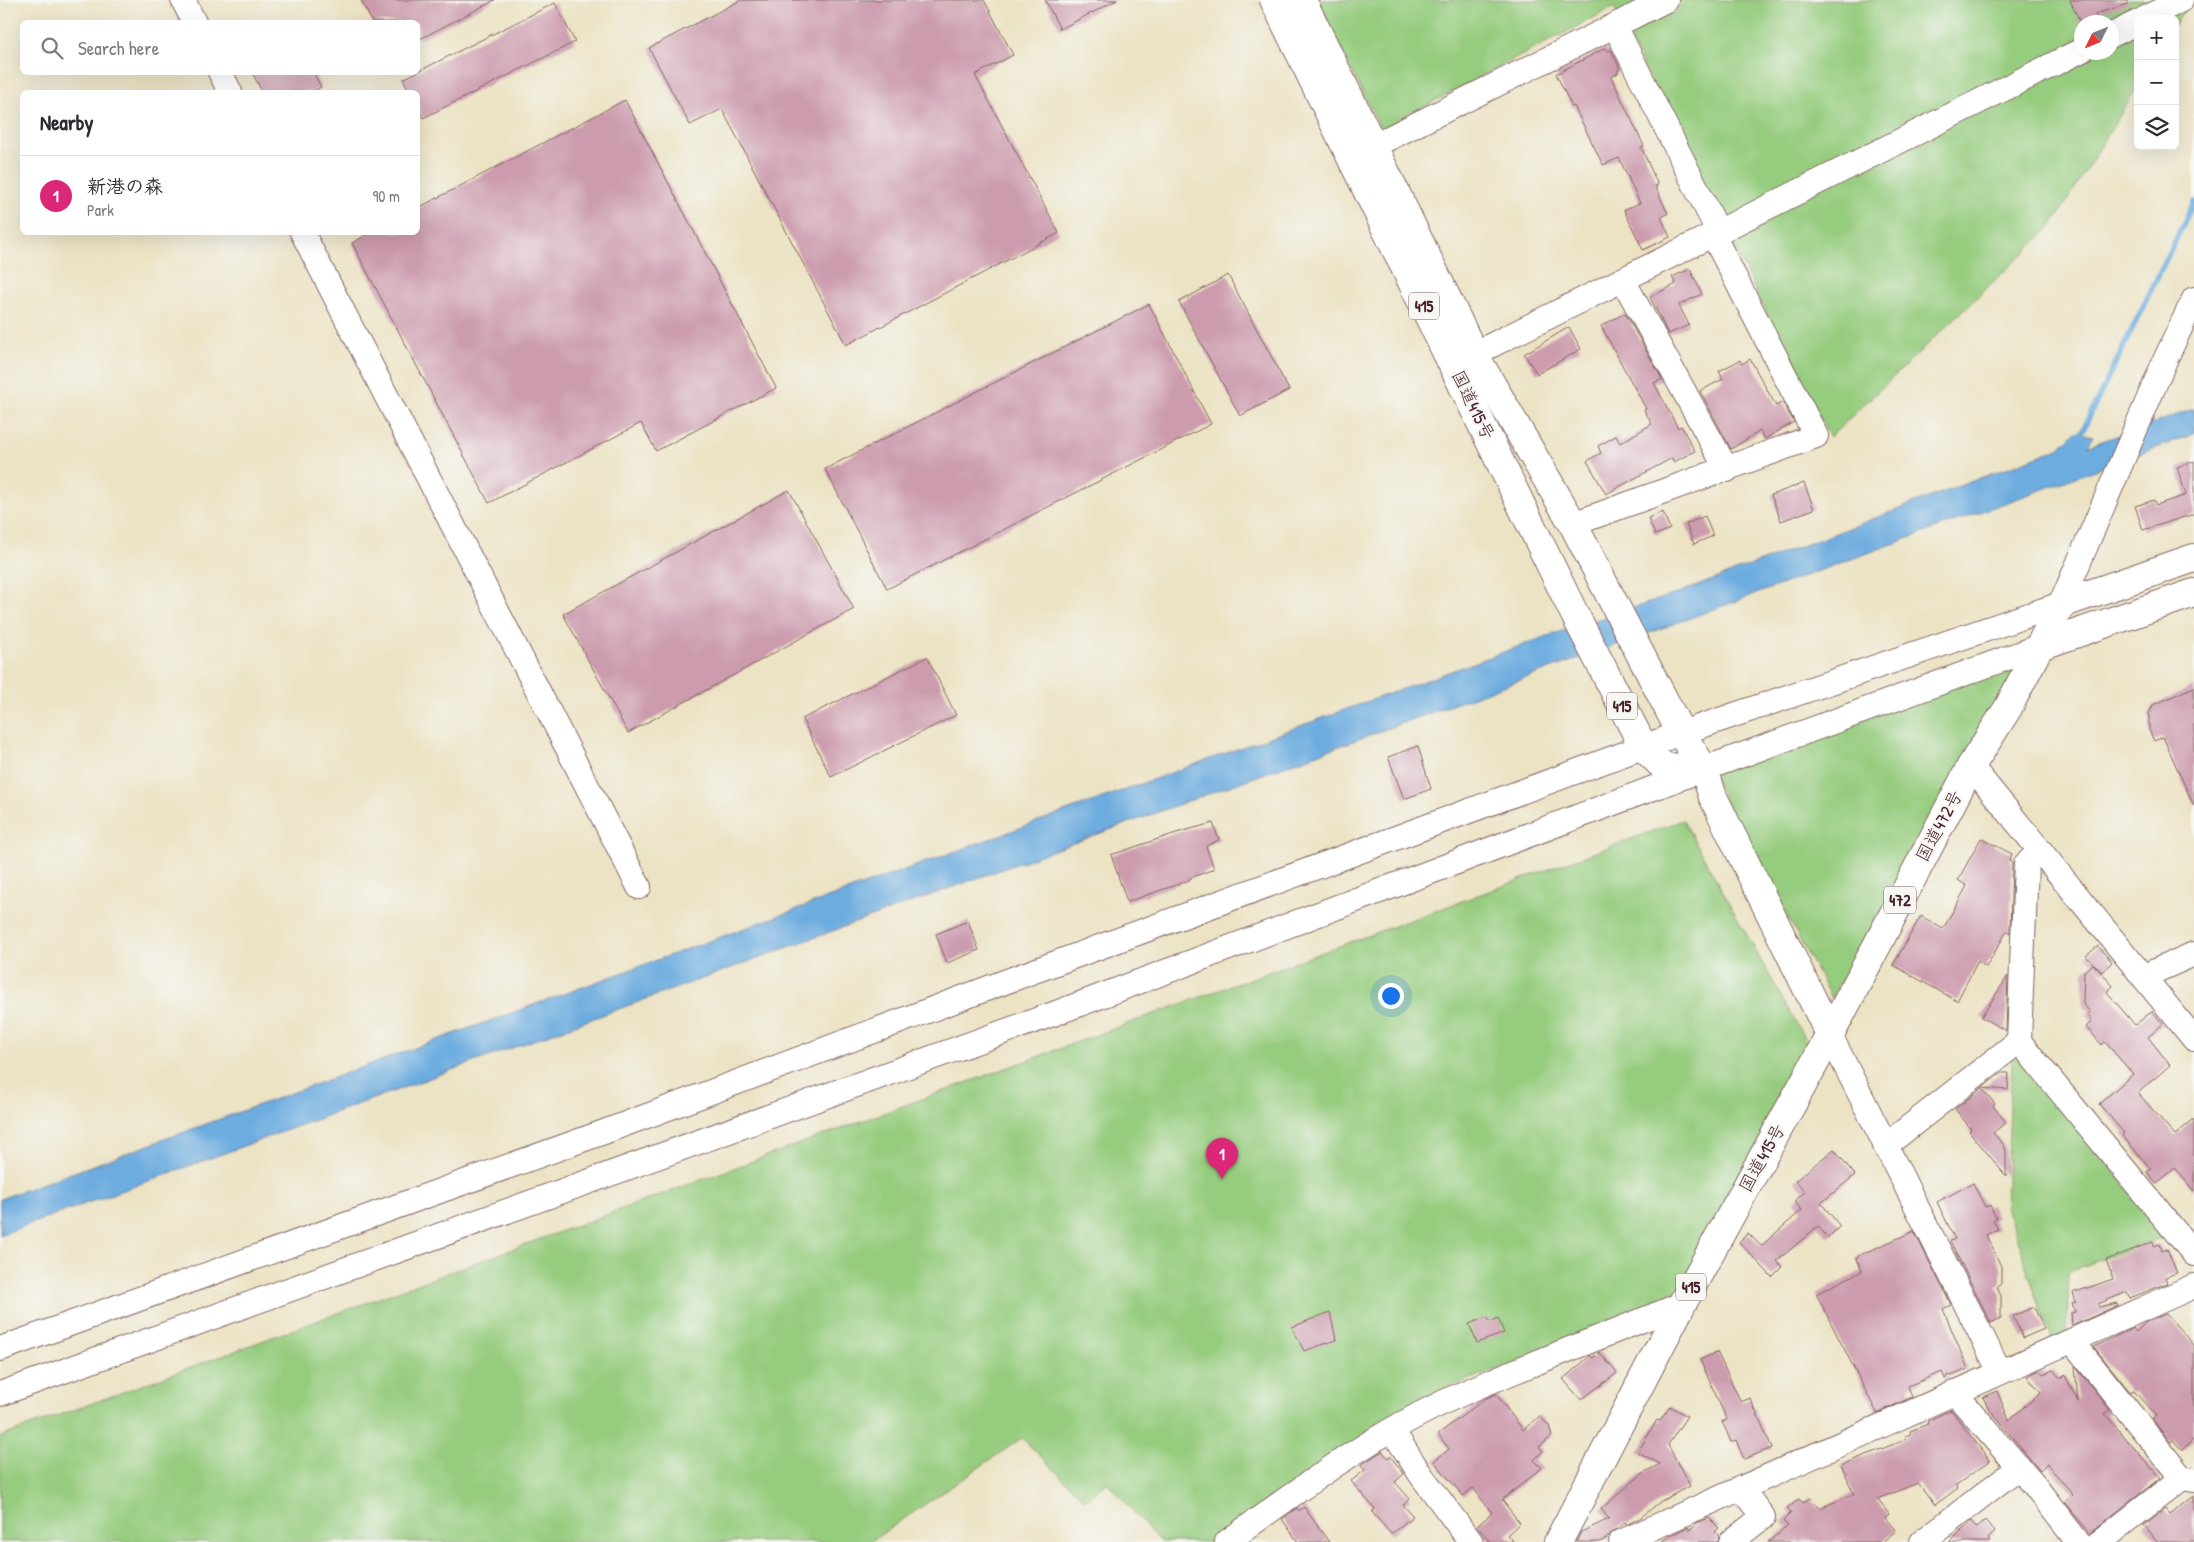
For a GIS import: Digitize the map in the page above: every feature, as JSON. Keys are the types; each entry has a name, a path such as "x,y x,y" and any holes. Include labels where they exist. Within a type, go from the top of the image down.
{"highway":[{"name":"国道415号","path":"1274,0 1574,613 1644,748 1664,767 1704,770"},
{"name":"国道415号","path":"1302,0 1474,354 1573,524 1681,733 1704,770 1713,797 1830,1035 1682,1304 1558,1542"},
{"path":"2061,604 2194,558"},
{"path":"2040,646 2194,593"},
{"name":"国道472号","path":"1830,1035 1971,766 2008,708 2061,604"}],"street":[{"path":"1373,146 1666,0"},
{"path":"2152,15 2181,0"},
{"path":"2119,32 2134,24"},
{"path":"1573,524 1727,470 1816,436 1615,26"},
{"path":"1474,354 2074,54"},
{"path":"222,75 229,90"},
{"path":"304,235 639,887"},
{"path":"1623,280 1727,470"},
{"path":"0,1349 604,1132 1026,974 1681,733 2061,604 2108,491 2194,299"},
{"path":"0,1394 1065,1010 2040,646"},
{"path":"1971,766 2194,1039"},
{"path":"2041,851 2026,864 2019,1041 2185,1228 2194,1254"},
{"path":"2144,976 2194,954"},
{"path":"1830,1035 2000,1372"},
{"path":"1885,1146 2019,1041"},
{"path":"1622,1542 2194,1286"},
{"path":"1227,1542 1344,1459 1392,1430 1456,1396 1682,1304"},
{"path":"2072,1341 2188,1479 2100,1542"},
{"path":"1954,1392 2019,1467 2068,1538"},
{"path":"1392,1430 1421,1475 1471,1542"},
{"path":"1922,1542 2019,1467"},
{"path":"1731,1542 1763,1517 1741,1488"}],"green space":[{"path":"1316,0 2191,0 2179,19 2179,15 2134,15 2134,92 2051,227 1830,437 1614,7 1381,129"},
{"path":"2032,658 1831,998 1712,775"},
{"path":"1683,820 1812,1052 1671,1306 1446,1388 1312,1474 1213,1542 1160,1542 1107,1482 1085,1500 1022,1438 870,1542 0,1542 0,1437"},
{"path":"2021,1056 2166,1236 2069,1271 2067,1334 2051,1340 2006,1206 2012,1059"}],"water":[{"path":"2194,409 2194,434 0,1235 0,1199 1553,634 1676,594 2059,448 2075,432 2093,436 2088,446"}],"building":[{"path":"361,0 495,0 420,39 420,20 371,20"},
{"path":"741,0 984,0 1013,55 975,75 1059,233 846,345 722,109 690,125 649,48"},
{"path":"1045,0 1117,0 1060,29"},
{"path":"2070,0 2127,0 2128,4 2096,15 2077,15"},
{"path":"555,3 575,42 423,118 420,112 420,90 409,90 403,79 411,75 420,75 420,70"},
{"path":"1605,48 1607,51 1611,50 1620,69 1617,71 1618,73 1611,77 1644,146 1641,147 1658,185 1655,186 1668,214 1661,217 1670,237 1643,250 1624,210 1640,203 1619,158 1603,165 1556,74"},
{"path":"254,75 315,75 321,87 316,90 261,90"},
{"path":"625,100 776,388 656,451 641,423 489,503 352,243 367,235 420,235 420,207"},
{"path":"1690,269 1702,294 1679,305 1689,325 1668,334 1650,297 1676,284 1672,277"},
{"path":"1228,275 1289,390 1240,416 1179,302"},
{"path":"1149,304 1211,424 887,589 825,469"},
{"path":"1625,313 1662,379 1654,383 1678,428 1681,426 1695,451 1674,462 1672,458 1606,494 1587,461 1601,453 1598,446 1616,436 1620,443 1652,424 1644,410 1646,409 1601,326"},
{"path":"1569,327 1581,349 1537,374 1524,354"},
{"path":"1750,359 1776,406 1782,402 1794,422 1765,439 1760,431 1731,449 1700,391 1723,379 1719,371 1740,360 1742,364"},
{"path":"2194,461 2194,514 2143,530 2135,506 2154,500 2156,505 2186,495 2177,467"},
{"path":"1804,483 1814,509 1781,521 1771,495"},
{"path":"789,490 854,609 628,733 563,614"},
{"path":"1663,512 1670,529 1655,535 1648,518"},
{"path":"1705,516 1713,536 1694,544 1686,524"},
{"path":"927,657 956,715 831,777 802,719"},
{"path":"2194,687 2194,806 2163,737 2154,741 2149,730 2149,714 2153,705"},
{"path":"1418,746 1431,789 1404,799 1388,757"},
{"path":"1213,823 1219,840 1206,846 1214,869 1190,878 1190,880 1127,902 1111,855 1176,833"},
{"path":"1981,838 2012,854 2009,861 2012,863 2010,933 2007,931 1986,967 1978,961 1957,1001 1893,965 1921,916 1943,929 1967,886 1958,880"},
{"path":"968,921 979,950 947,963 936,934"},
{"path":"2098,946 2112,962 2102,972 2086,956"},
{"path":"2093,964 2113,986 2107,992 2135,1025 2152,1011 2163,1024 2148,1037 2170,1065 2138,1093 2175,1135 2194,1119 2194,1191 2175,1168 2156,1184 2147,1172 2151,1169 2099,1104 2133,1074 2105,1042 2102,1045 2086,1027 2092,1021 2087,1014 2090,1012 2083,1004 2084,971"},
{"path":"2008,976 2006,1031 1981,1017"},
{"path":"2001,1073 2009,1073 2008,1090 1982,1088 2006,1122 1993,1133 2004,1145 2006,1151 2006,1176 1969,1131 1971,1129 1955,1109"},
{"path":"1834,1149 1855,1175 1821,1203 1840,1226 1828,1238 1818,1226 1777,1261 1782,1267 1772,1277 1739,1242 1748,1233 1761,1246 1802,1210 1794,1201 1805,1192 1795,1181"},
{"path":"1973,1183 1985,1207 1990,1205 1996,1218 1993,1220 1998,1229 1986,1235 2001,1266 2001,1284 1997,1287 2001,1296 2001,1318 1991,1323 1950,1241 1955,1239 1937,1202"},
{"path":"1914,1231 1951,1305 1943,1309 1968,1369 1951,1376 1949,1375 1945,1379 1942,1372 1908,1386 1912,1397 1877,1413 1816,1294 1862,1271 1856,1257"},
{"path":"2153,1242 2154,1246 2160,1244 2162,1251 2167,1249 2177,1273 2165,1277 2167,1283 2130,1298 2127,1292 2098,1304 2099,1307 2117,1303 2118,1305 2072,1326 2071,1313 2075,1312 2072,1303 2076,1302 2073,1293 2113,1279 2106,1260"},
{"path":"2034,1307 2044,1329 2023,1338 2013,1316"},
{"path":"1330,1312 1336,1340 1304,1351 1292,1327"},
{"path":"2166,1314 2194,1345 2194,1439 2182,1450 2173,1440 2170,1442 2152,1419 2156,1416 2134,1391 2131,1393 2094,1347 2133,1328 2136,1332 2146,1322"},
{"path":"1487,1317 1490,1322 1498,1318 1504,1333 1477,1343 1469,1324"},
{"path":"1599,1352 1617,1373 1581,1400 1563,1379 1590,1356 1593,1358"},
{"path":"1717,1352 1741,1402 1750,1398 1772,1448 1744,1459 1736,1440 1731,1442 1722,1421 1727,1420 1700,1360"},
{"path":"2075,1366 2110,1410 2105,1414 2160,1478 2090,1533 2064,1502 2073,1494 2047,1464 2040,1471 1988,1408 1983,1397 1997,1391 2009,1420 2041,1392 2027,1376 2040,1370 2044,1374 2053,1370 2061,1379 2065,1375 2078,1402"},
{"path":"1496,1394 1523,1430 1540,1416 1549,1426 1552,1436 1539,1447 1543,1451 1534,1460 1542,1468 1502,1500 1520,1523 1507,1535 1514,1542 1490,1542 1477,1526 1492,1513 1473,1488 1463,1496 1434,1461 1449,1449 1438,1434 1485,1399"},
{"path":"1670,1406 1687,1416 1668,1445 1690,1486 1661,1501 1640,1518 1626,1525 1625,1523 1600,1542 1576,1542 1581,1532 1609,1519 1601,1509 1643,1473 1660,1464 1638,1452 1657,1420 1660,1421"},
{"path":"1951,1410 1990,1461 1956,1485 1958,1488 1935,1505 1918,1483 1877,1499 1889,1514 1885,1518 1896,1531 1882,1542 1768,1542 1788,1526 1783,1521 1791,1513 1787,1509 1799,1499 1803,1503 1810,1498 1820,1508 1854,1494 1841,1465 1907,1439 1905,1436 1911,1434 1910,1431 1928,1424 1927,1421"},
{"path":"1382,1451 1388,1458 1390,1456 1404,1474 1395,1482 1410,1499 1403,1505 1413,1516 1391,1534 1372,1512 1375,1509 1351,1481 1365,1470 1361,1465"},
{"path":"2194,1496 2194,1542 2158,1542 2144,1525 2165,1509 2170,1515"},
{"path":"1304,1507 1329,1542 1298,1542 1282,1519 1297,1508 1299,1511"},
{"path":"1709,1518 1719,1528 1715,1532 1719,1536 1718,1542 1661,1542 1688,1527 1690,1530 1697,1523"},
{"path":"1985,1520 1995,1532 1988,1539 1990,1542 1949,1542 1972,1521 1977,1527"}],"waterway":[{"path":"2078,440 2194,202"}],"place":[{"name":"新港の森","path":"1222,1179"}]}
